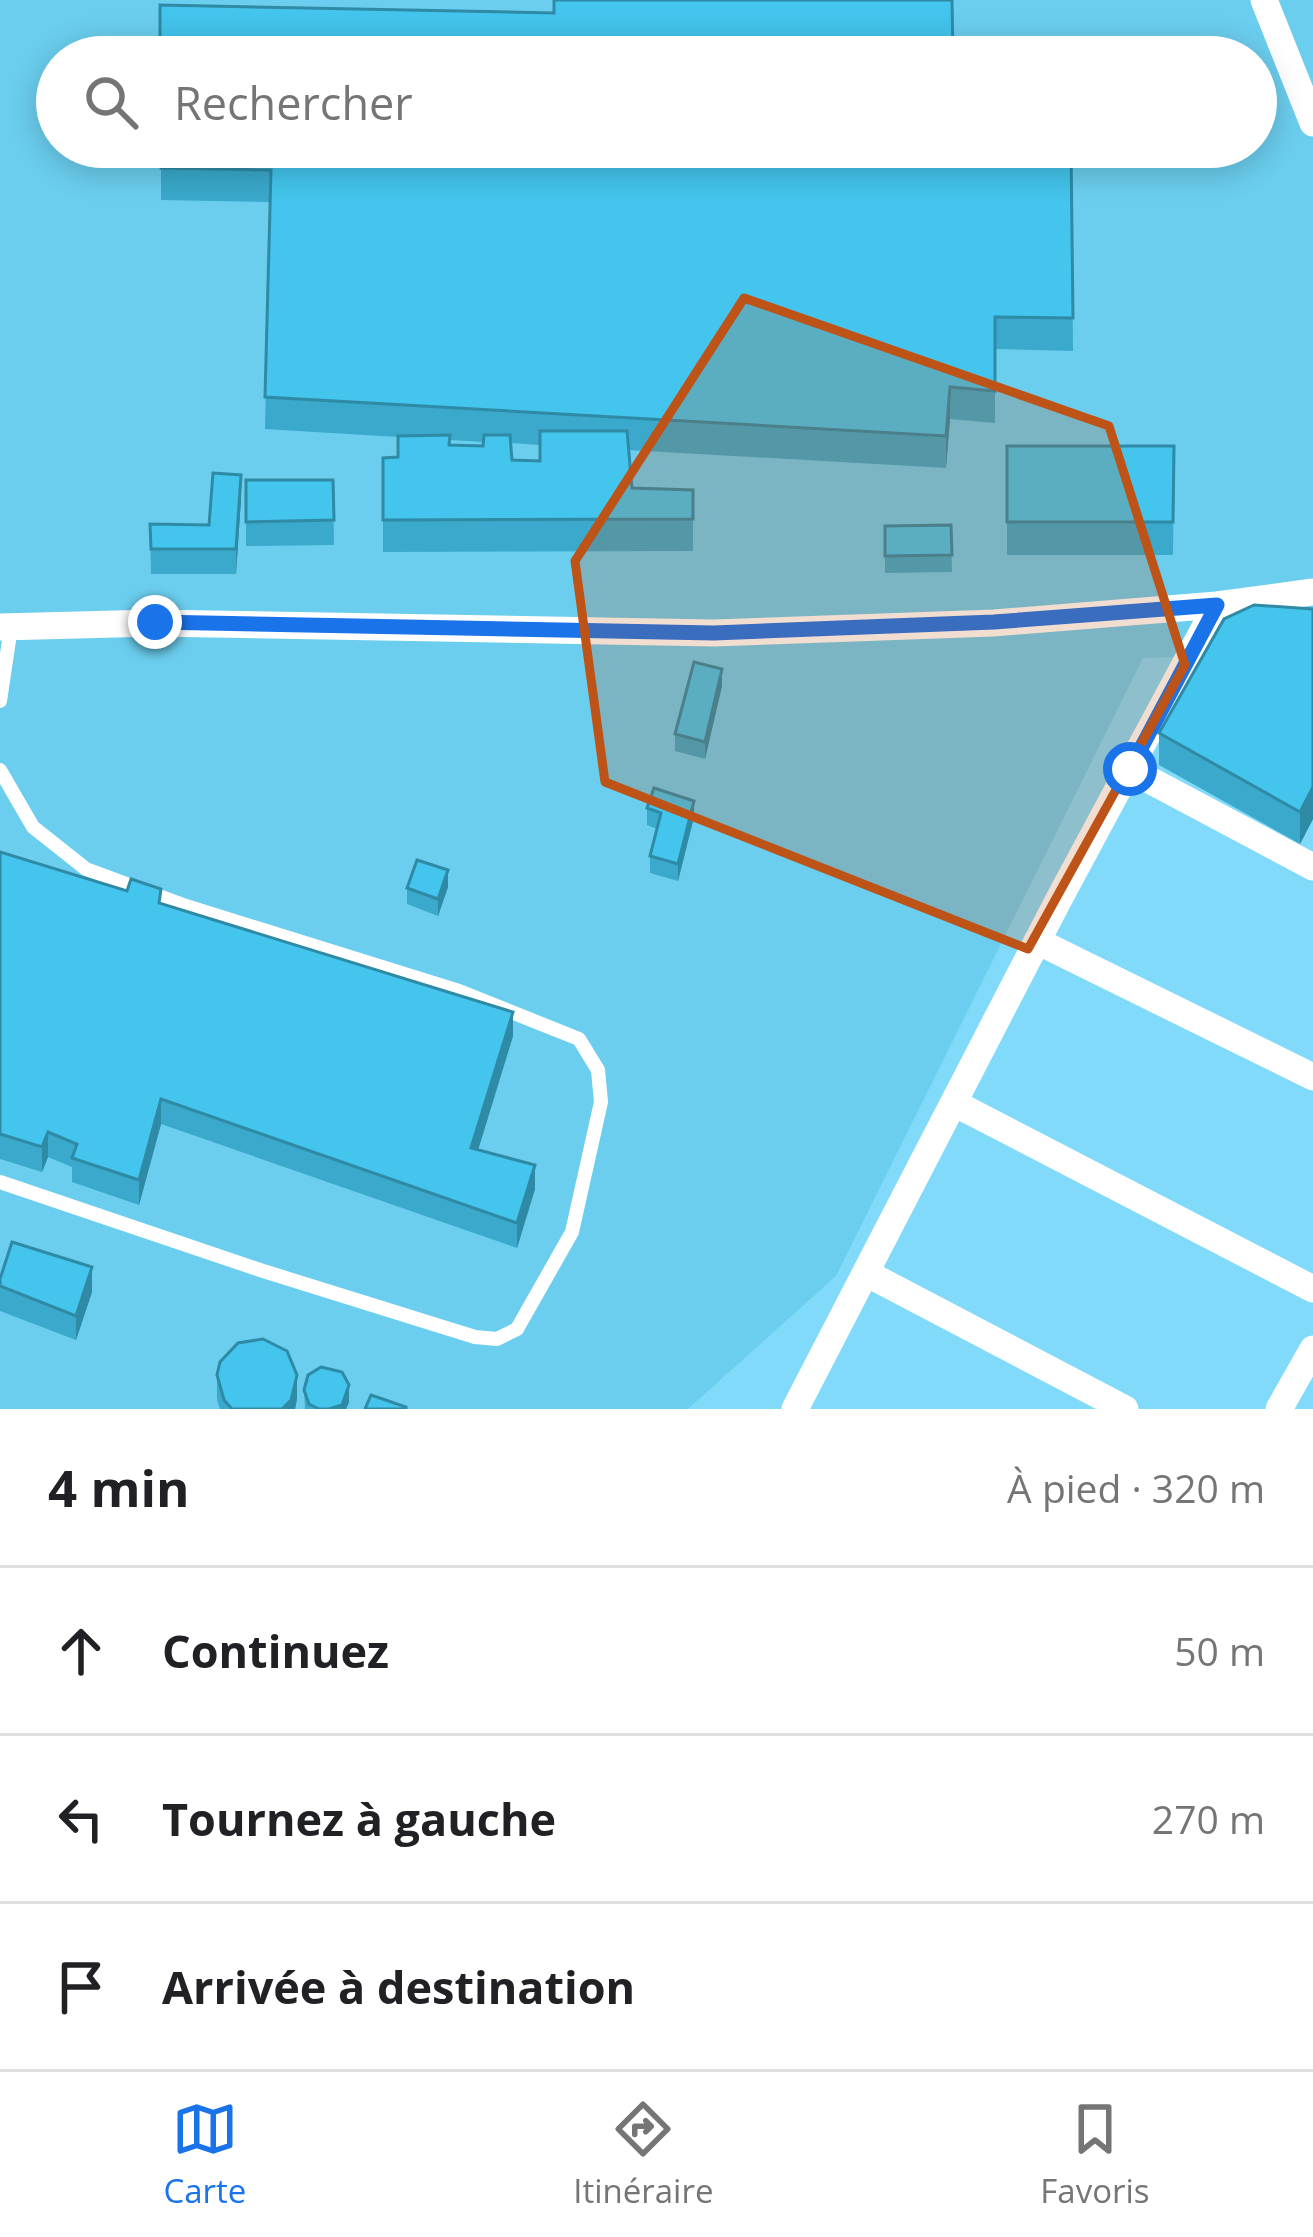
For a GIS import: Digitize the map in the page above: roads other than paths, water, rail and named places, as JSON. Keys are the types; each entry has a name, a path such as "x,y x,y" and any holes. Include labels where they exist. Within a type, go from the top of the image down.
{"street":[{"path":"1264,0 1313,123"},
{"path":"6,627 155,622 714,633 994,622 1217,605 1313,592"},
{"path":"795,1409 1037,940 1217,605"},
{"path":"1130,769 1313,867"},
{"path":"1037,940 1313,1076"},
{"path":"954,1103 1313,1289"},
{"path":"866,1273 1125,1409"},
{"path":"1279,1409 1313,1349"}],"lane":[{"path":"0,701 6,627"},
{"path":"0,770 33,826 86,868 186,906 459,991 579,1039 598,1070 601,1102 572,1232 517,1329 497,1340 260,1270 0,1182"}]}
